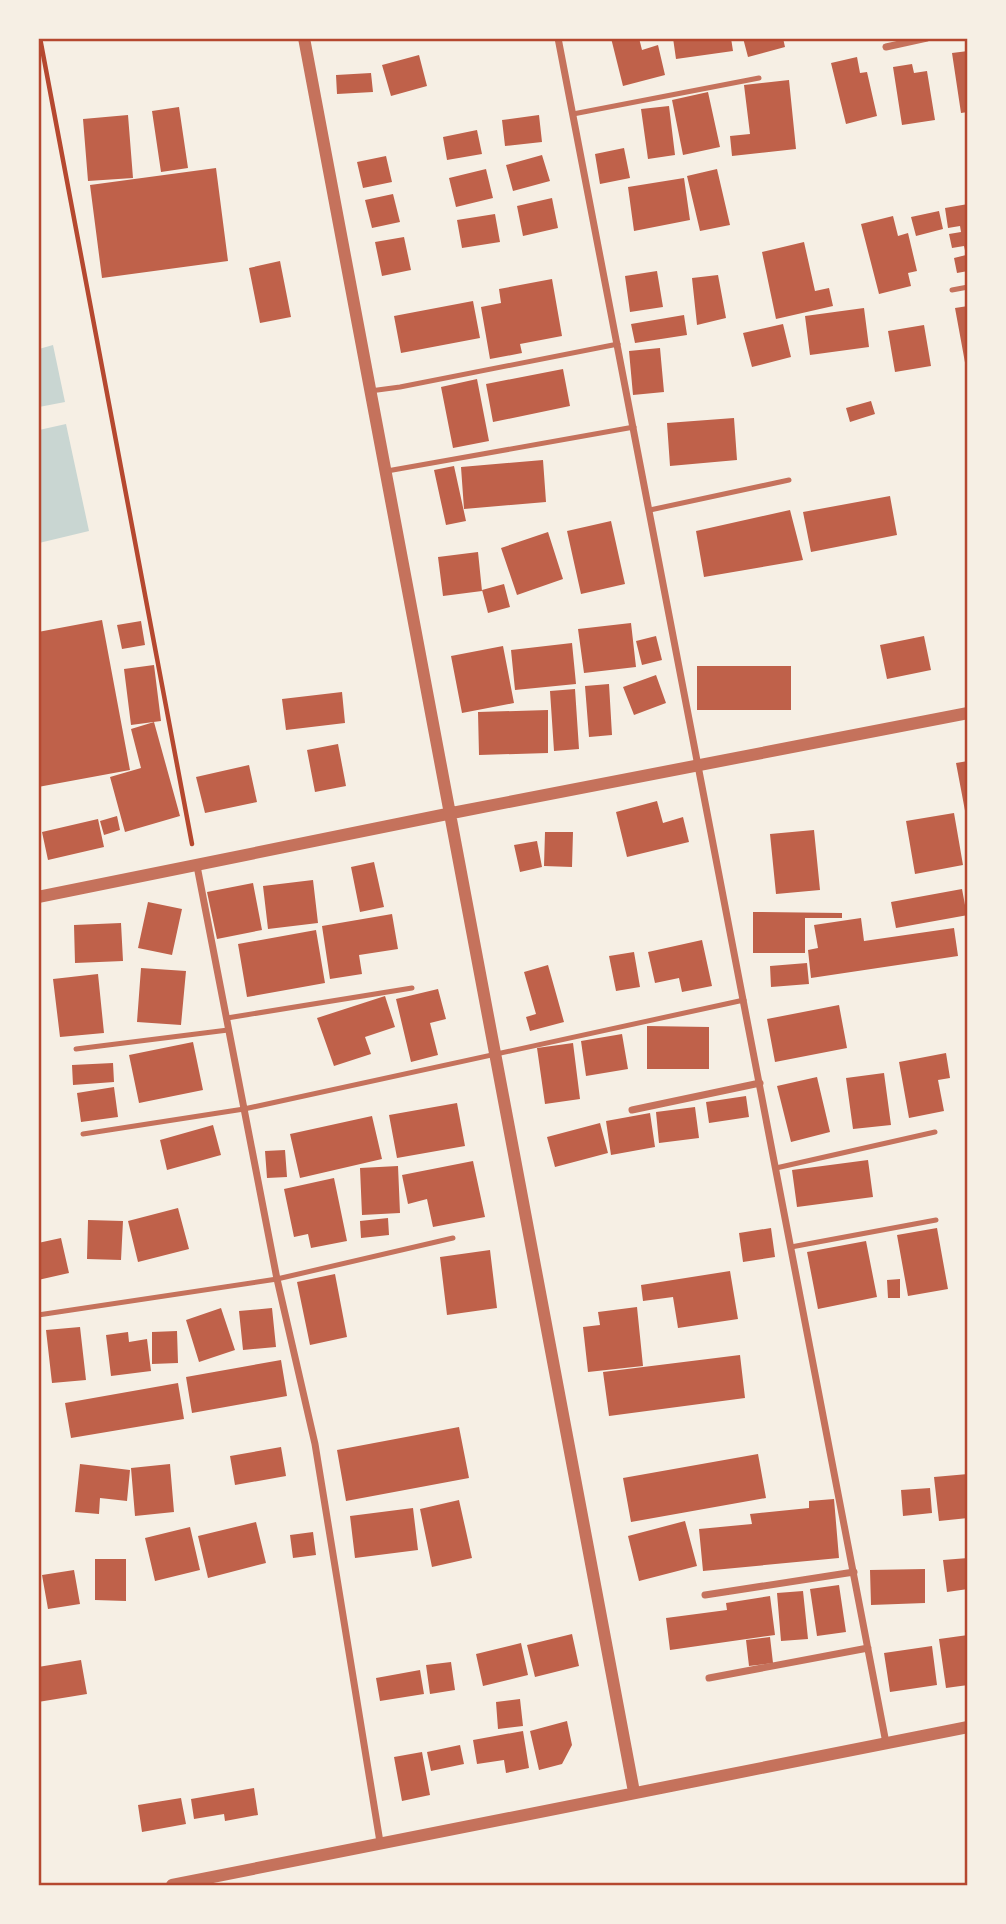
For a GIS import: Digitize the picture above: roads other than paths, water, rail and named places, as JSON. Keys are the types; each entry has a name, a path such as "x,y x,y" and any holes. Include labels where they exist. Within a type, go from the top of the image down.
{"street":[{"path":"304,38 452,813 634,1792"},
{"path":"558,38 886,1743"},
{"path":"886,47 927,38"},
{"path":"38,897 968,713"},
{"path":"197,866 277,1279 315,1444 380,1843"},
{"path":"632,1110 760,1083"},
{"path":"705,1595 854,1572"},
{"path":"709,1678 868,1648"},
{"path":"172,1885 968,1727"}],"lane":[{"path":"573,114 759,78"},
{"path":"952,290 968,287"},
{"path":"370,391 618,344"},
{"path":"387,471 634,427"},
{"path":"650,510 789,480"},
{"path":"227,1018 412,988"},
{"path":"83,1134 244,1109 744,1000"},
{"path":"76,1049 228,1030"},
{"path":"776,1168 935,1132"},
{"path":"791,1247 936,1220"},
{"path":"38,1315 277,1279 453,1238"}]}
